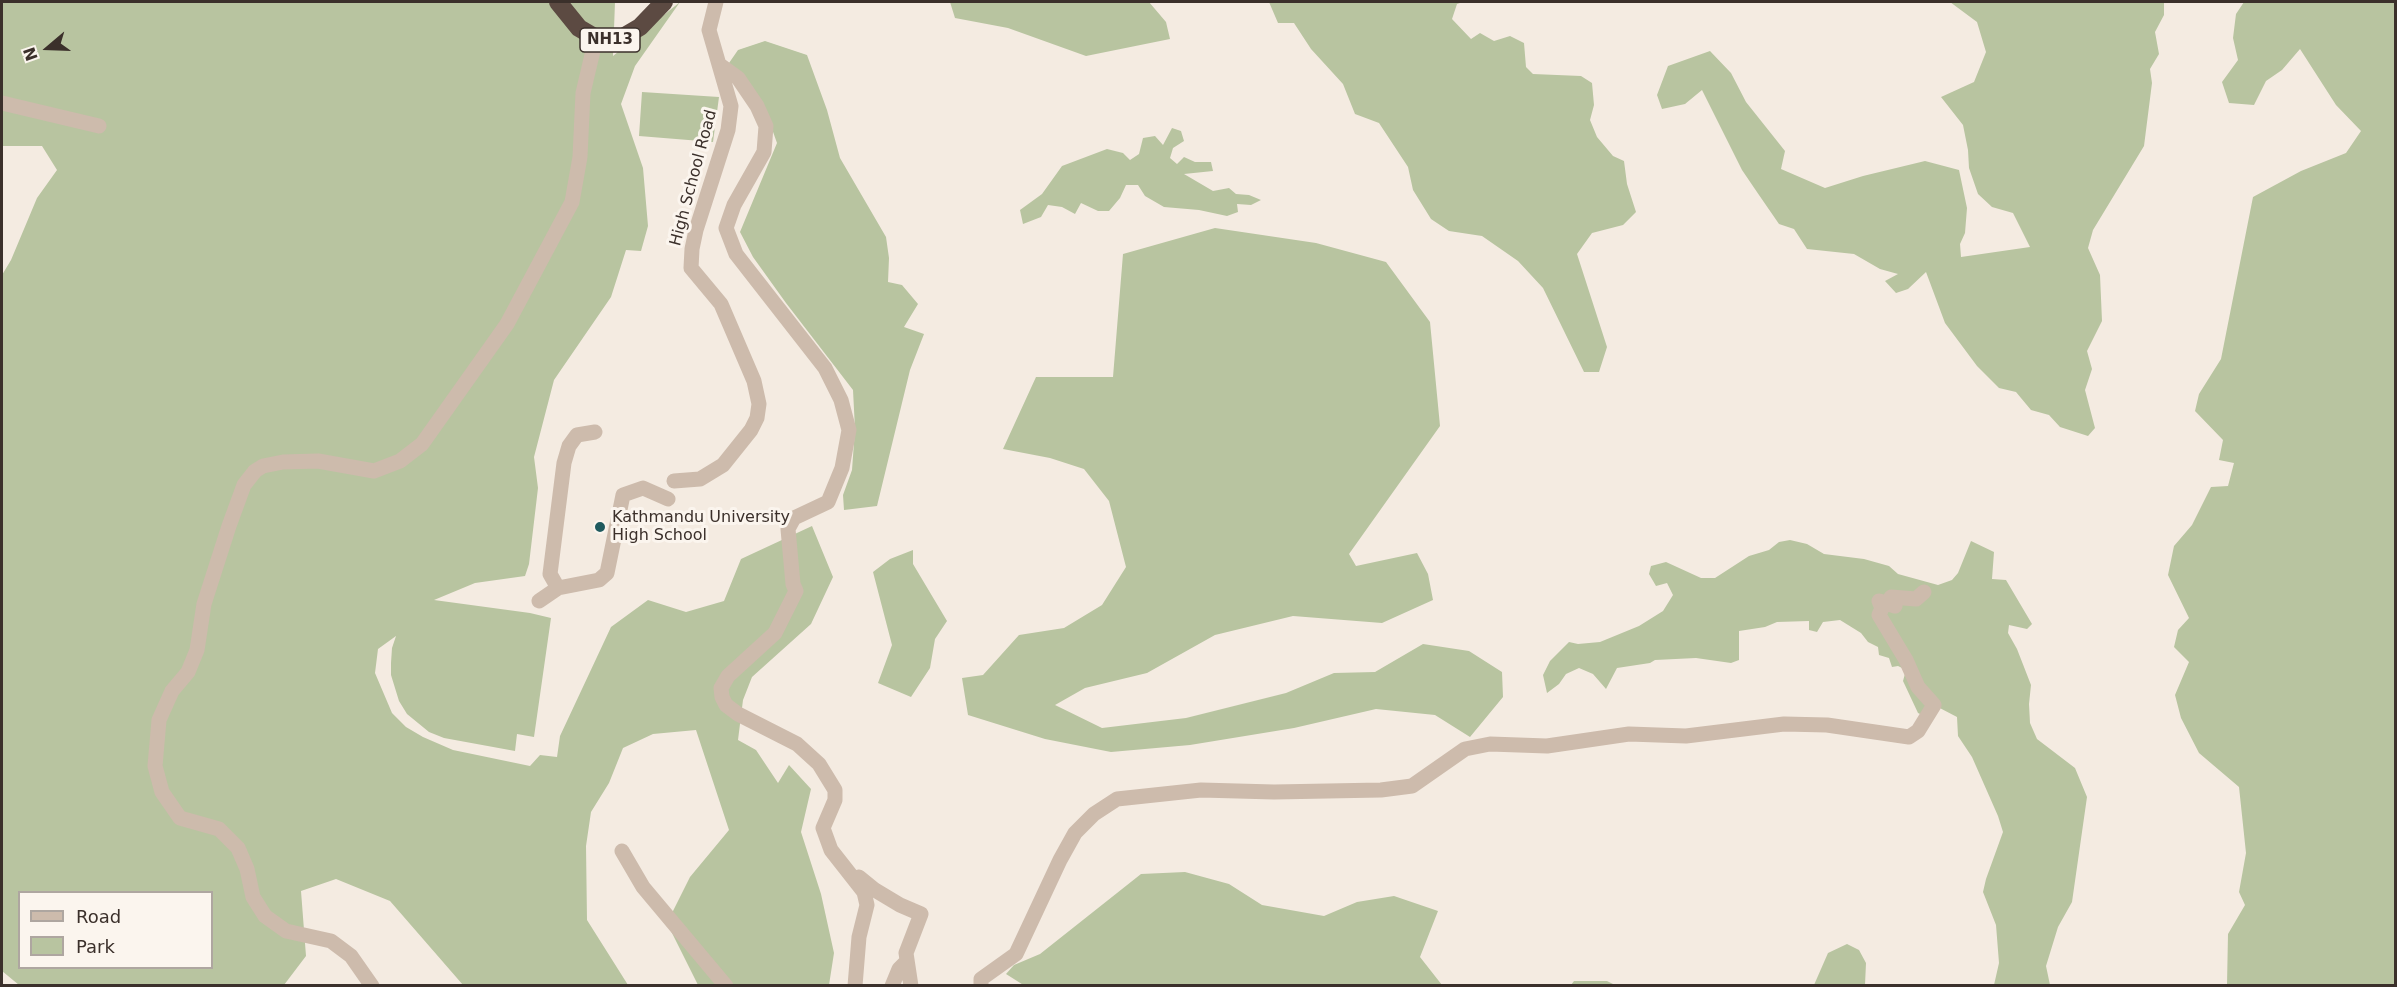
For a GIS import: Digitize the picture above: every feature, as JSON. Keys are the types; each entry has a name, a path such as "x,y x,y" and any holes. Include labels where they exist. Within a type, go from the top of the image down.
{"highway":[{"name":"NH13","path":"558,2 579,28 596,38 609,40 631,33 664,2"}],"street":[{"name":"High School Road","path":"674,481 700,479 723,465 745,440 757,418 757,391 739,343 721,304 691,268 696,230 728,130 731,106 709,30 716,2"},
{"path":"372,986 351,956 331,941 286,931 265,916 253,897 247,869 238,848 219,829 180,818 162,792 155,766 159,720 172,691 188,672 197,650 204,604 229,526 244,485 255,471 263,466 283,462 318,461 374,471 399,461 422,444 507,324 572,202 580,157 583,93 596,38"},
{"path":"720,64 738,78 757,106 766,126 764,152 734,205 726,228 736,254 825,368 841,400 849,430 842,468 828,502 794,518 788,530 793,584 796,591 775,633 728,676 721,688 722,697 726,705 738,714 797,744 829,777 835,790 835,800 823,828 831,850 864,892 867,905 859,937 855,986"},
{"path":"2,103 99,126"},
{"path":"558,588 550,574 564,463 569,446 577,435 595,432"},
{"path":"539,601 558,588 599,580 607,573 623,495 643,488 668,499"},
{"path":"981,986 981,980 1016,954 1075,833 1094,814 1117,799 1202,789 1274,792 1381,790 1412,786 1466,749 1490,744 1547,746 1629,734 1686,736 1785,724 1827,725 1909,736 1918,731 1934,705 1918,687 1906,660 1879,615 1882,608 1879,601 1895,606 1891,597 1916,599 1924,592"},
{"path":"622,851 643,887 726,986"},
{"path":"839,860 875,890 921,914 906,953 911,986"},
{"path":"892,986 898,969 907,961"}],"green space":[{"path":"2,2 615,2 613,56 680,2 635,66 621,104 643,168 648,226 641,251 626,250 611,297 554,380 534,457 538,488 529,564 525,576 475,583 434,600 551,618 534,737 517,734 515,751 444,738 429,732 407,714 399,701 391,675 392,648 396,636 378,649 375,673 392,713 406,727 423,737 453,750 530,766 540,755 557,757 560,736 611,627 648,600 686,612 724,601 741,559 812,526 833,577 811,624 752,677 743,700 738,740 756,750 778,783 789,765 811,789 801,832 821,894 834,953 829,985 698,985 667,923 690,877 729,830 696,730 653,734 623,748 609,783 591,812 586,846 587,920 628,985 463,985 390,901 336,879 301,891 306,956 284,985 19,985 2,971 2,275 11,260 37,198 57,170 42,146 2,146"},
{"path":"950,2 1149,2 1166,22 1170,39 1086,56 1008,28 955,18"},
{"path":"1269,2 1463,2 1457,4 1452,19 1471,39 1480,33 1494,41 1510,36 1524,43 1526,67 1533,74 1581,76 1592,83 1594,105 1590,120 1597,137 1613,156 1624,161 1627,184 1636,212 1623,225 1592,233 1577,254 1607,347 1599,372 1584,372 1543,288 1518,261 1482,236 1449,231 1431,219 1413,190 1408,167 1379,123 1355,114 1343,84 1311,49 1294,23 1278,23"},
{"path":"1950,2 2164,2 2164,15 2155,32 2159,54 2150,69 2152,83 2144,146 2093,230 2088,248 2100,275 2102,321 2087,351 2092,369 2085,390 2095,428 2088,436 2060,427 2049,415 2031,410 2016,392 1999,388 1977,366 1945,323 1926,272 1908,289 1896,293 1885,281 1898,274 1880,269 1854,254 1807,249 1794,229 1779,224 1742,170 1702,90 1685,104 1662,109 1657,95 1668,66 1710,51 1731,73 1746,102 1785,151 1781,169 1825,188 1925,161 1959,170 1967,208 1965,233 1960,244 1961,257 2030,247 2013,213 1992,207 1978,194 1969,168 1963,125 1941,97 1974,82 1986,52 1977,22"},
{"path":"2244,2 2395,2 2395,985 2227,985 2228,934 2245,905 2239,892 2246,853 2239,787 2199,753 2181,718 2175,695 2189,662 2174,647 2178,630 2189,618 2168,575 2174,546 2192,525 2211,487 2228,486 2234,463 2219,460 2223,440 2195,411 2199,394 2221,359 2253,197 2301,171 2346,153 2361,131 2336,105 2300,49 2282,70 2266,81 2254,105 2229,103 2222,82 2238,60 2233,38 2236,14"},
{"path":"765,41 807,55 827,110 840,158 886,237 889,258 888,282 902,285 918,304 904,327 924,334 910,370 877,506 844,510 843,495 852,470 855,429 853,390 753,257 740,232 777,143 767,115 729,63 738,50"},
{"path":"642,92 719,97 713,142 639,136"},
{"path":"1172,128 1181,131 1184,141 1173,148 1170,158 1177,164 1184,157 1195,162 1211,162 1213,171 1184,174 1213,191 1229,188 1236,194 1249,195 1261,200 1251,205 1237,204 1238,212 1227,216 1199,210 1164,207 1145,196 1138,185 1126,185 1120,198 1109,211 1098,211 1081,203 1075,214 1062,207 1048,205 1041,217 1023,224 1020,210 1042,194 1062,166 1107,149 1123,153 1130,160 1139,154 1143,138 1155,136 1163,145"},
{"path":"1215,228 1316,243 1386,262 1430,322 1440,426 1349,554 1356,566 1417,553 1428,574 1433,600 1382,623 1293,616 1215,635 1147,673 1085,688 1055,705 1102,728 1186,718 1286,693 1334,673 1375,672 1423,644 1469,651 1502,672 1503,697 1470,737 1435,715 1376,709 1294,728 1190,745 1111,752 1045,739 968,715 962,678 983,675 1019,635 1064,628 1102,605 1126,567 1109,501 1084,469 1050,458 1003,449 1036,377 1113,377 1123,254"},
{"path":"1790,540 1807,544 1824,554 1864,559 1889,566 1898,574 1938,585 1952,580 1958,573 1971,541 1994,552 1992,579 2006,580 2032,624 2027,629 2009,625 2008,633 2031,685 2030,723 2037,739 2075,768 2087,797 2072,902 2058,927 2046,966 2050,985 1994,985 1999,963 1996,925 1983,892 2003,832 1972,757 1958,736 1957,717 1934,705 1926,717 1918,713 1903,681 1906,670 1898,666 1892,667 1889,658 1879,655 1878,647 1840,620 1823,622 1817,632 1809,630 1809,621 1777,622 1765,627 1739,631 1739,660 1731,663 1696,658 1655,660 1650,663 1617,668 1606,689 1593,674 1579,668 1566,674 1559,684 1547,693 1543,675 1550,661 1569,642 1578,644 1600,642 1639,626 1663,611 1673,595 1667,583 1656,586 1649,574 1651,566 1666,562 1701,578 1715,578 1749,556 1769,550 1779,542"},
{"path":"913,550 913,564 947,621 935,639 930,668 911,697 878,683 892,645 873,572 890,559"},
{"path":"1185,872 1229,884 1262,905 1324,916 1357,902 1394,896 1438,911 1420,957 1442,985 1025,986 1006,974 1014,965 1040,954 1141,874"},
{"path":"1847,944 1859,950 1866,963 1865,985 1814,985 1828,953"},
{"path":"1574,981 1607,981 1615,985 1571,985"}],"place":[{"name":"Kathmandu University High School","path":"600,527"}]}
